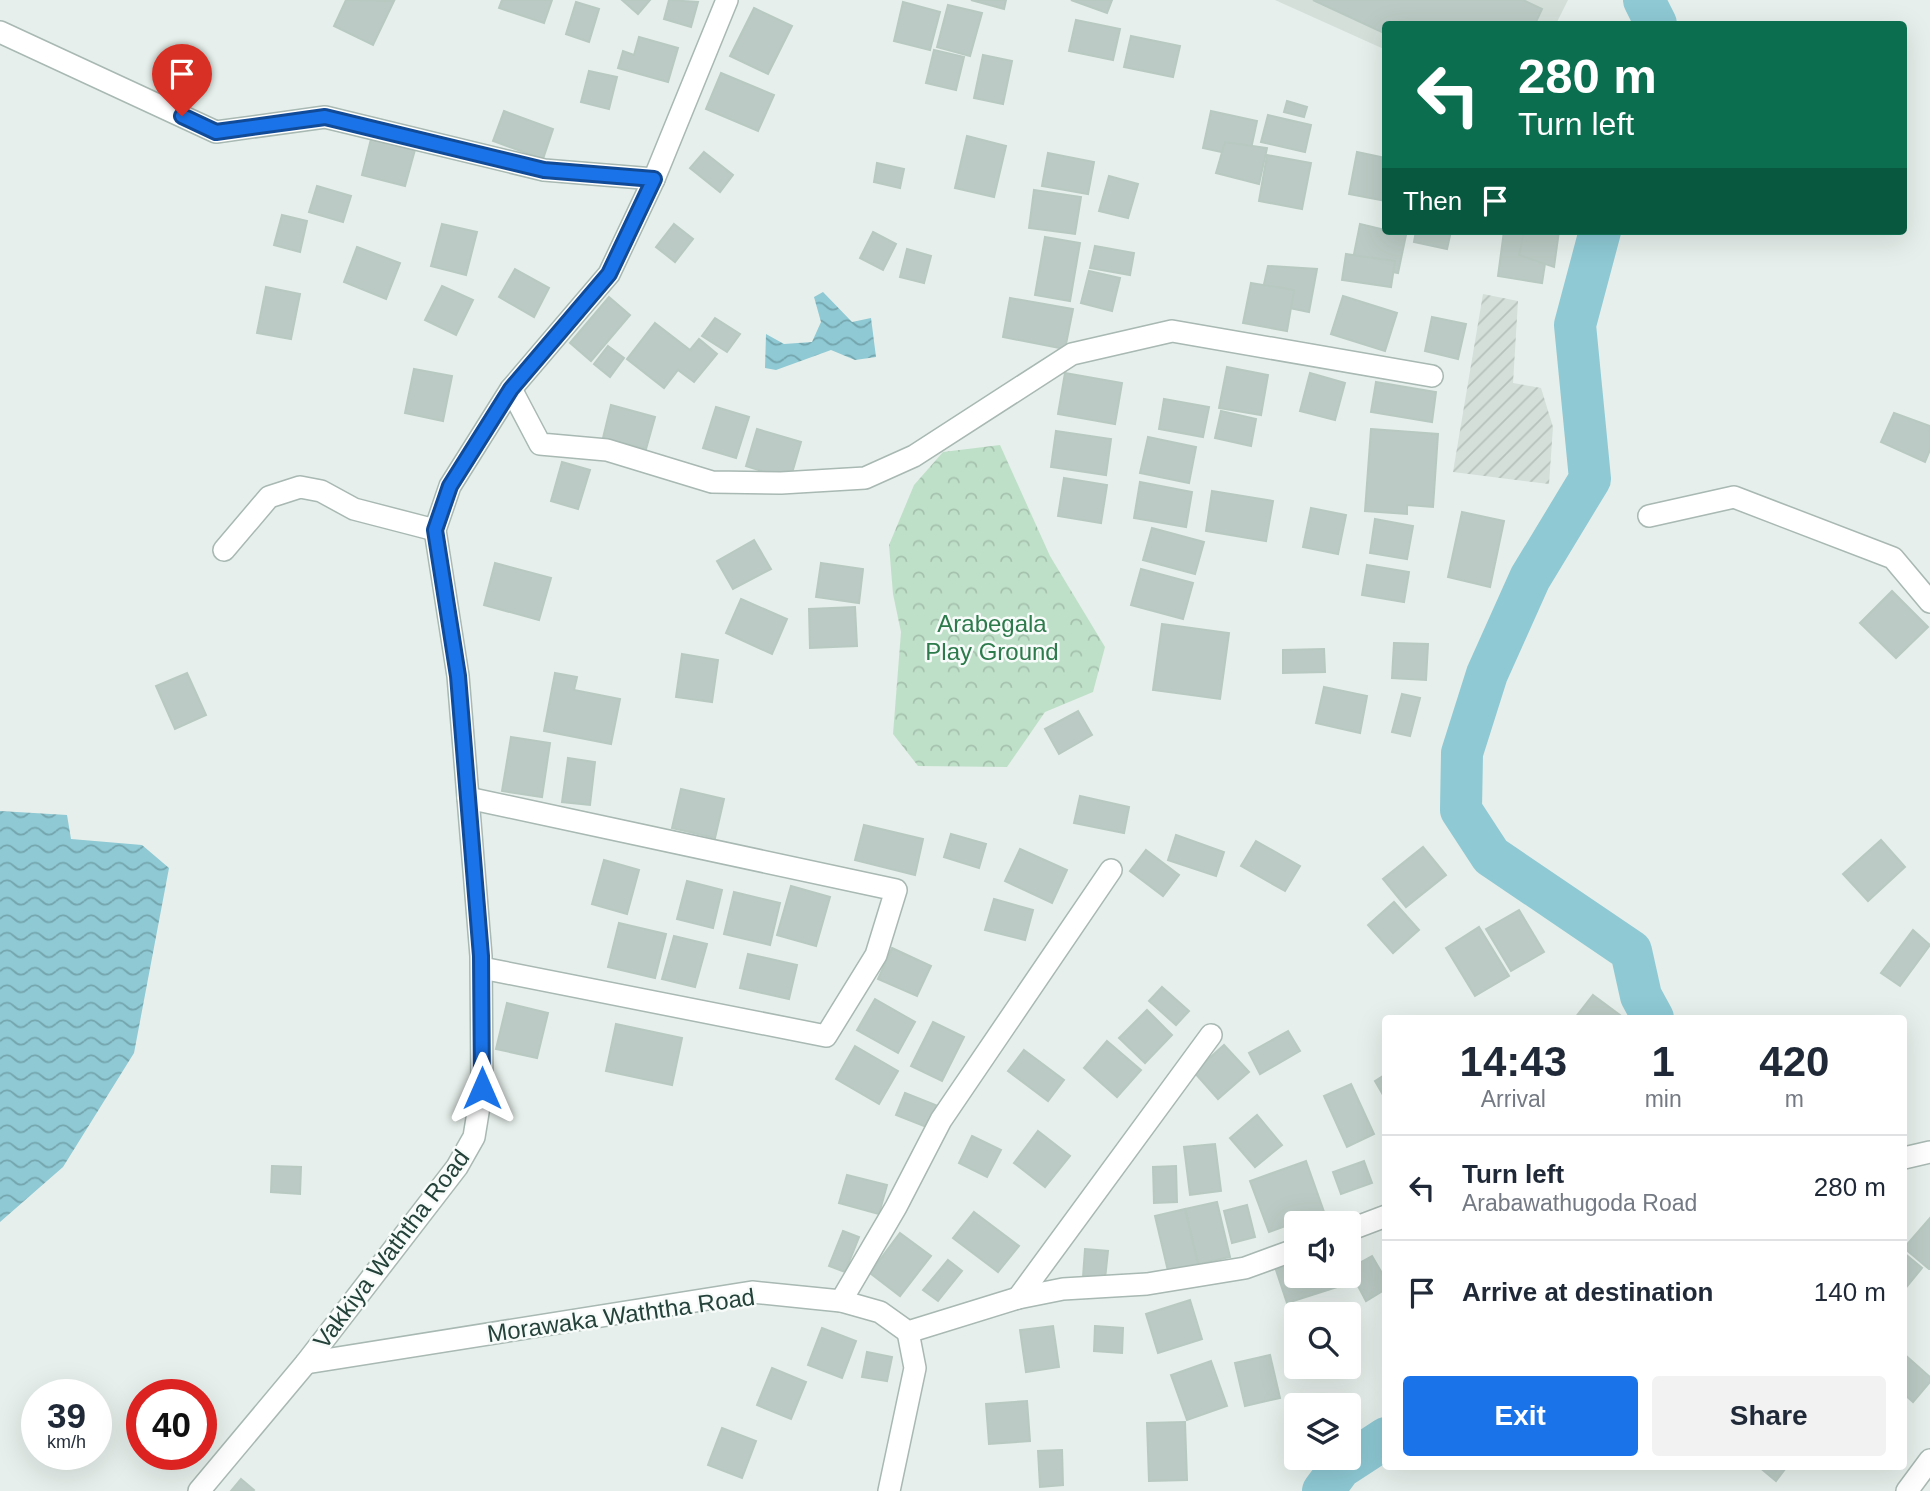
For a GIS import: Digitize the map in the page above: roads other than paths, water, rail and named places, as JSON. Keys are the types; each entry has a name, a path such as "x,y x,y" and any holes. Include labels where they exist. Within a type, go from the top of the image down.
{"street":[{"name":"Vakkiya Waththa Road","path":"198,1491 306,1363 457,1167 474,1137 482,1088 482,968 458,676 435,530 450,486 511,389 609,274 654,179 727,0"},
{"path":"0,32 216,132 325,117 544,170 654,179"},
{"path":"511,389 540,444 607,450 712,482 782,483 865,478 914,456 1072,354 1172,331 1432,376"},
{"path":"224,550 269,498 300,487 321,491 354,509 435,530"},
{"path":"1649,516 1734,497 1893,558 1930,602"},
{"path":"468,798 896,890 876,955 826,1036 482,968"},
{"path":"841,1301 896,1207 940,1121 1111,870"},
{"path":"1018,1298 1211,1035"},
{"path":"1907,1157 1930,1152"},
{"path":"1361,1225 1382,1218"},
{"path":"889,1491 915,1368 908,1332 1018,1298 1063,1289 1147,1284 1245,1268 1284,1254"},
{"name":"Morawaka Waththa Road","path":"306,1363 752,1292 841,1301 880,1312 908,1332"},
{"path":"1908,1491 1930,1460"}],"water":[{"path":"823,292 852,322 871,318 876,357 855,360 831,350 776,370 765,368 766,334 784,344 812,342 821,322 814,297"},
{"path":"0,811 67,815 71,839 142,845 169,868 134,1053 63,1167 0,1222"}],"waterway":[{"path":"1644,0 1654,21"},
{"path":"1599,235 1575,325 1590,479 1530,578 1487,674 1462,753 1461,810 1491,856 1631,951 1641,996 1651,1015"},
{"path":"1323,1491 1340,1468 1382,1441"}],"park label":[{"name":"Arabegala Play Ground","path":"992,637"}]}
